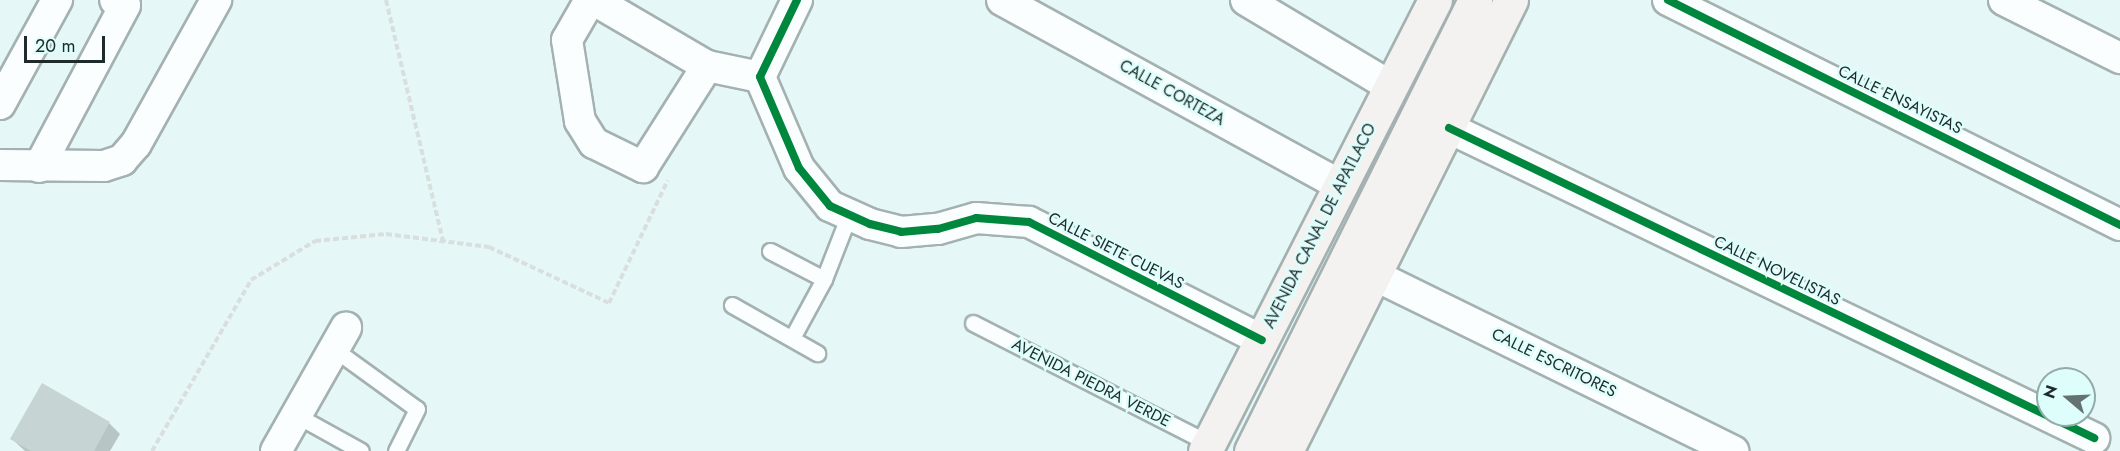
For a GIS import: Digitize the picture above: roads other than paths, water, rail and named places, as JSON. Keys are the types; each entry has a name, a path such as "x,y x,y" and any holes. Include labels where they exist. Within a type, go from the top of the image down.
{"street":[{"path":"0,105 57,0"},
{"path":"39,166 125,5 115,0"},
{"path":"0,165 104,166 122,160 136,144 216,0"},
{"path":"707,66 643,166 594,143 580,121 567,40 592,0 707,66 760,77 797,0"},
{"name":"CALLE CORTEZA","path":"1002,0 1342,186"},
{"path":"1246,0 1392,87"},
{"name":"AVENIDA CANAL DE APATLACO","path":"1207,447 1435,0"},
{"path":"1251,451 1475,0"},
{"path":"1286,451 1376,276 1511,0"},
{"name":"CALLE ENSAYISTAS","path":"1668,0 2120,225"},
{"path":"2004,0 2120,58"},
{"name":"CALLE SIETE CUEVAS","path":"760,77 799,168 830,206 849,215 901,232 938,230 976,218 1029,222 1262,340"},
{"name":"CALLE NOVELISTAS","path":"1449,128 2094,438"},
{"name":"CALLE ESCRITORES","path":"1376,276 1733,451"},
{"path":"276,451 340,339"}],"lane":[{"path":"792,338 824,279 849,215"},
{"path":"770,251 824,279"},
{"path":"732,304 817,353"},
{"name":"AVENIDA PIEDRA VERDE","path":"973,323 1207,447"},
{"path":"340,339 417,409 396,451"},
{"path":"296,415 361,451"}]}
